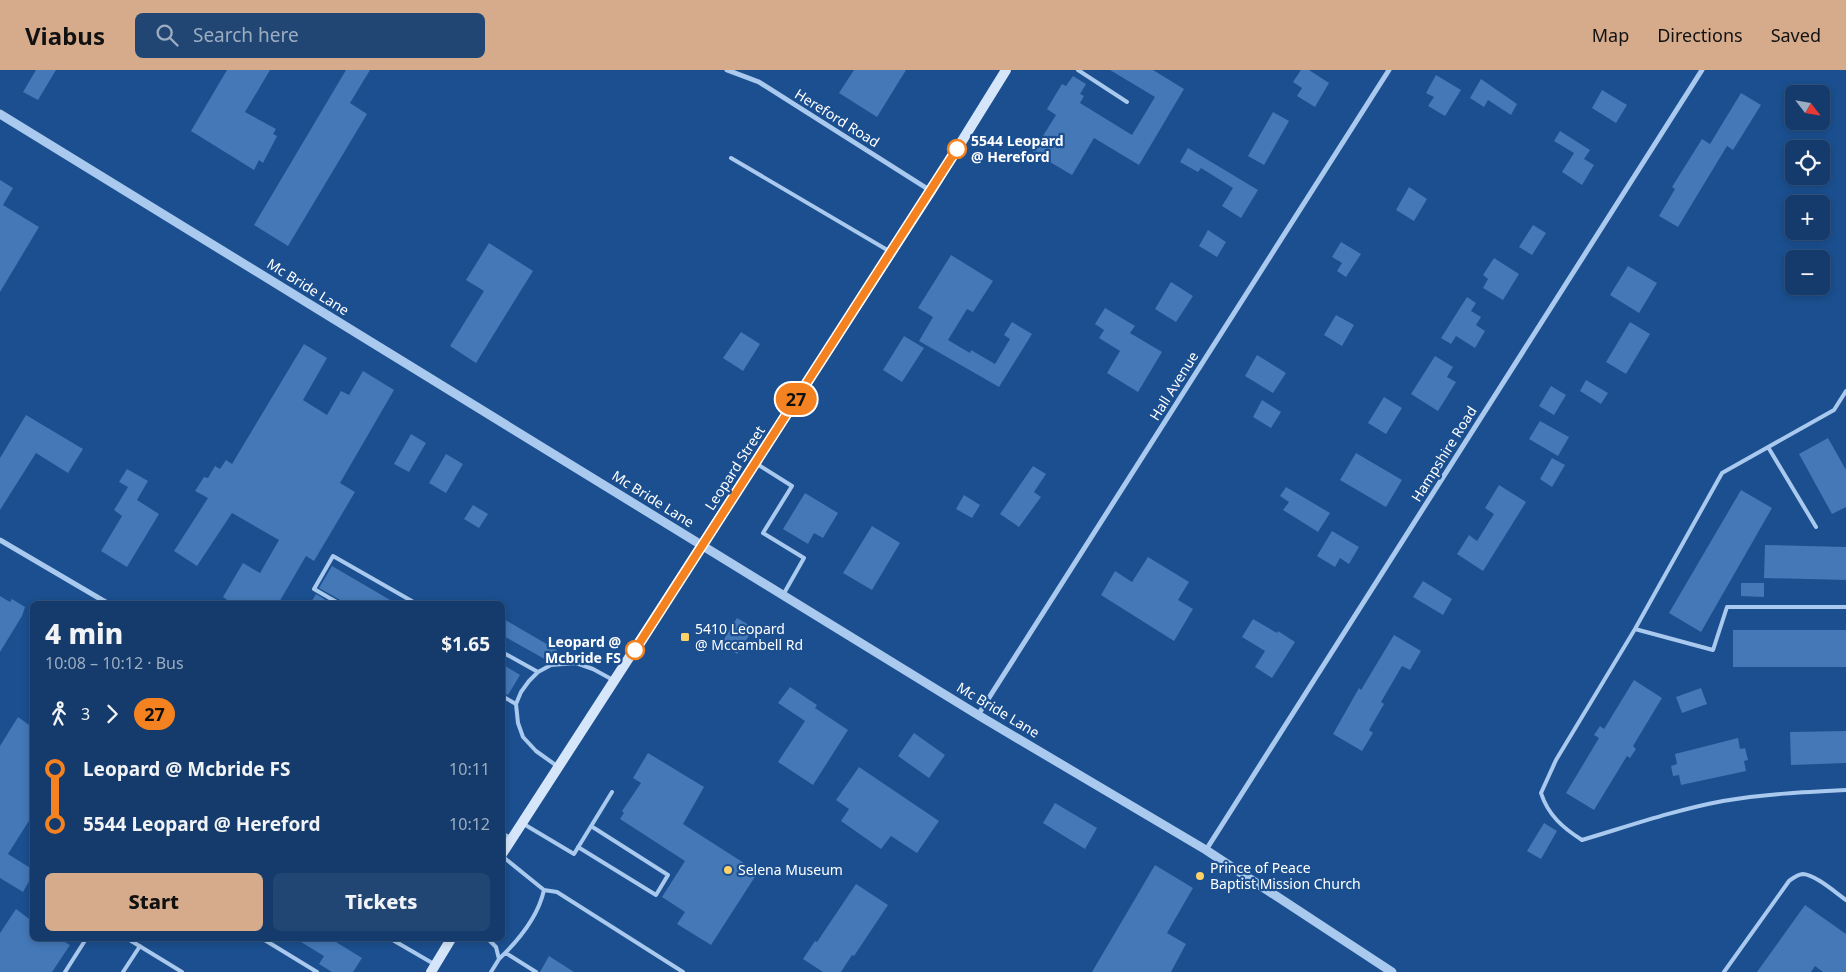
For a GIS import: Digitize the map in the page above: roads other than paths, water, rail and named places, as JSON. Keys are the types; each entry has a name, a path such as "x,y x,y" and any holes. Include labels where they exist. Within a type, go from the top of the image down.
{"main road":[{"name":"Leopard Street","path":"507,837 522,823 615,681 931,191 1006,70"},
{"path":"433,968 450,941"}],"street":[{"name":"Hereford Road","path":"727,70 759,82 931,191"},
{"name":"Hall Avenue","path":"978,715 1389,70"},
{"name":"Hampshire Road","path":"1206,850 1702,70"},
{"name":"Mc Bride Lane","path":"0,114 978,715 1206,850 1392,972"},
{"path":"0,540 104,601"}],"lane":[{"path":"1078,70 1127,102"},
{"path":"731,158 891,253"},
{"path":"1846,392 1834,410 1722,472 1635,629 1556,760 1541,793 1545,807 1564,829 1582,840 1660,816 1723,801 1787,793 1846,790"},
{"path":"1768,447 1816,527"},
{"path":"755,462 792,486 762,533 804,558 783,595"},
{"path":"335,601 314,589 333,556 412,601"},
{"path":"1635,629 1713,650 1727,607 1846,607"},
{"path":"505,654 538,672"},
{"path":"558,767 536,751 524,737 518,723 516,704 521,692 538,672 551,666 576,663 593,669 615,681"},
{"path":"505,698 516,704"},
{"path":"522,823 574,854 612,792"},
{"path":"578,847 656,895 668,875 591,826"},
{"path":"505,858 544,890 557,892 683,972"},
{"path":"1724,972 1788,881 1796,876 1803,874 1813,877 1846,900"},
{"path":"491,972 499,959 513,946 535,914 544,890"},
{"path":"65,972 85,941"},
{"path":"131,941 182,972"},
{"path":"266,941 317,972"},
{"path":"394,941 433,968"},
{"path":"490,941 496,946 499,959"},
{"path":"123,972 140,946"},
{"path":"506,953 536,972"}],"place":[{"name":"5544 Leopard @ Hereford","path":"957,149"},
{"name":"5410 Leopard @ Mccambell Rd","path":"685,637"},
{"name":"Leopard @ Mcbride FS","path":"635,650"},
{"name":"Selena Museum","path":"728,870"},
{"name":"Prince of Peace Baptist Mission Church","path":"1200,876"}]}
